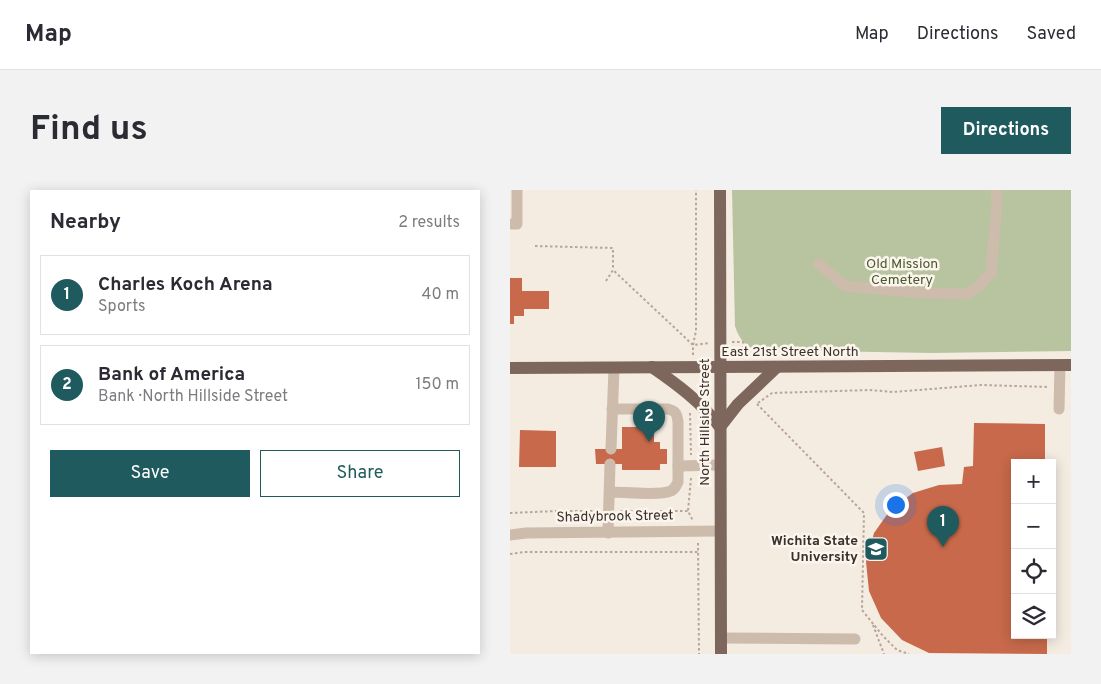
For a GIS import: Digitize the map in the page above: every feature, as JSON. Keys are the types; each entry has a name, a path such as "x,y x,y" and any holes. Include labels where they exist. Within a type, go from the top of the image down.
{"main road":[{"name":"North Hillside Street","path":"720,190 720,654"},
{"name":"East 21st Street North","path":"510,368 1066,365"},
{"path":"652,368 691,395 707,410 720,427 738,404 752,399 776,368"}],"street":[{"path":"510,224 517,224 517,190"},
{"path":"818,264 845,286 922,293 967,294 979,286 991,273 997,203 996,190"},
{"path":"1059,409 1060,385 1066,365"},
{"path":"611,449 614,368"},
{"path":"610,492 662,493 676,488 678,482 678,422 674,411 668,409 612,409"},
{"path":"608,533 610,464"},
{"path":"678,466 720,465"},
{"name":"Shadybrook Street","path":"510,535 526,533 720,530"},
{"path":"720,638 855,639"}],"path":[{"path":"613,270 693,345 696,331 696,190"},
{"path":"535,246 613,248 613,270 606,281"},
{"path":"909,654 897,650 862,610 864,513 752,399 772,392 870,390 893,392 981,385 1054,388 1060,385"},
{"path":"691,395 683,402 690,412 692,465 688,511 693,519 699,552 699,654"},
{"path":"510,554 524,552 699,552"},
{"path":"872,623 884,654"}],"green space":[{"name":"Old Mission Cemetery","path":"732,190 1071,190 1071,351 932,353 755,350 742,340 735,326"}],"building":[{"path":"510,278 522,278 522,291 549,291 549,309 524,309 524,316 514,316 514,324 510,324"},
{"path":"974,423 1045,424 1045,459 1011,459 1011,639 1047,639 1047,654 929,653 902,640 881,618 869,591 866,562 874,533 891,509 913,493 939,485 962,484 964,467 973,466"},
{"path":"622,427 654,427 654,442 660,442 660,449 667,449 667,464 660,464 660,470 622,470 622,464 596,464 595,449 622,449"},
{"path":"520,430 556,431 556,467 519,467"},
{"path":"942,447 945,466 918,471 914,452"}],"place":[{"name":"Bank of America","path":"649,442"},
{"name":"Charles Koch Arena","path":"943,547"},
{"name":"Wichita State University","path":"876,549"}]}
